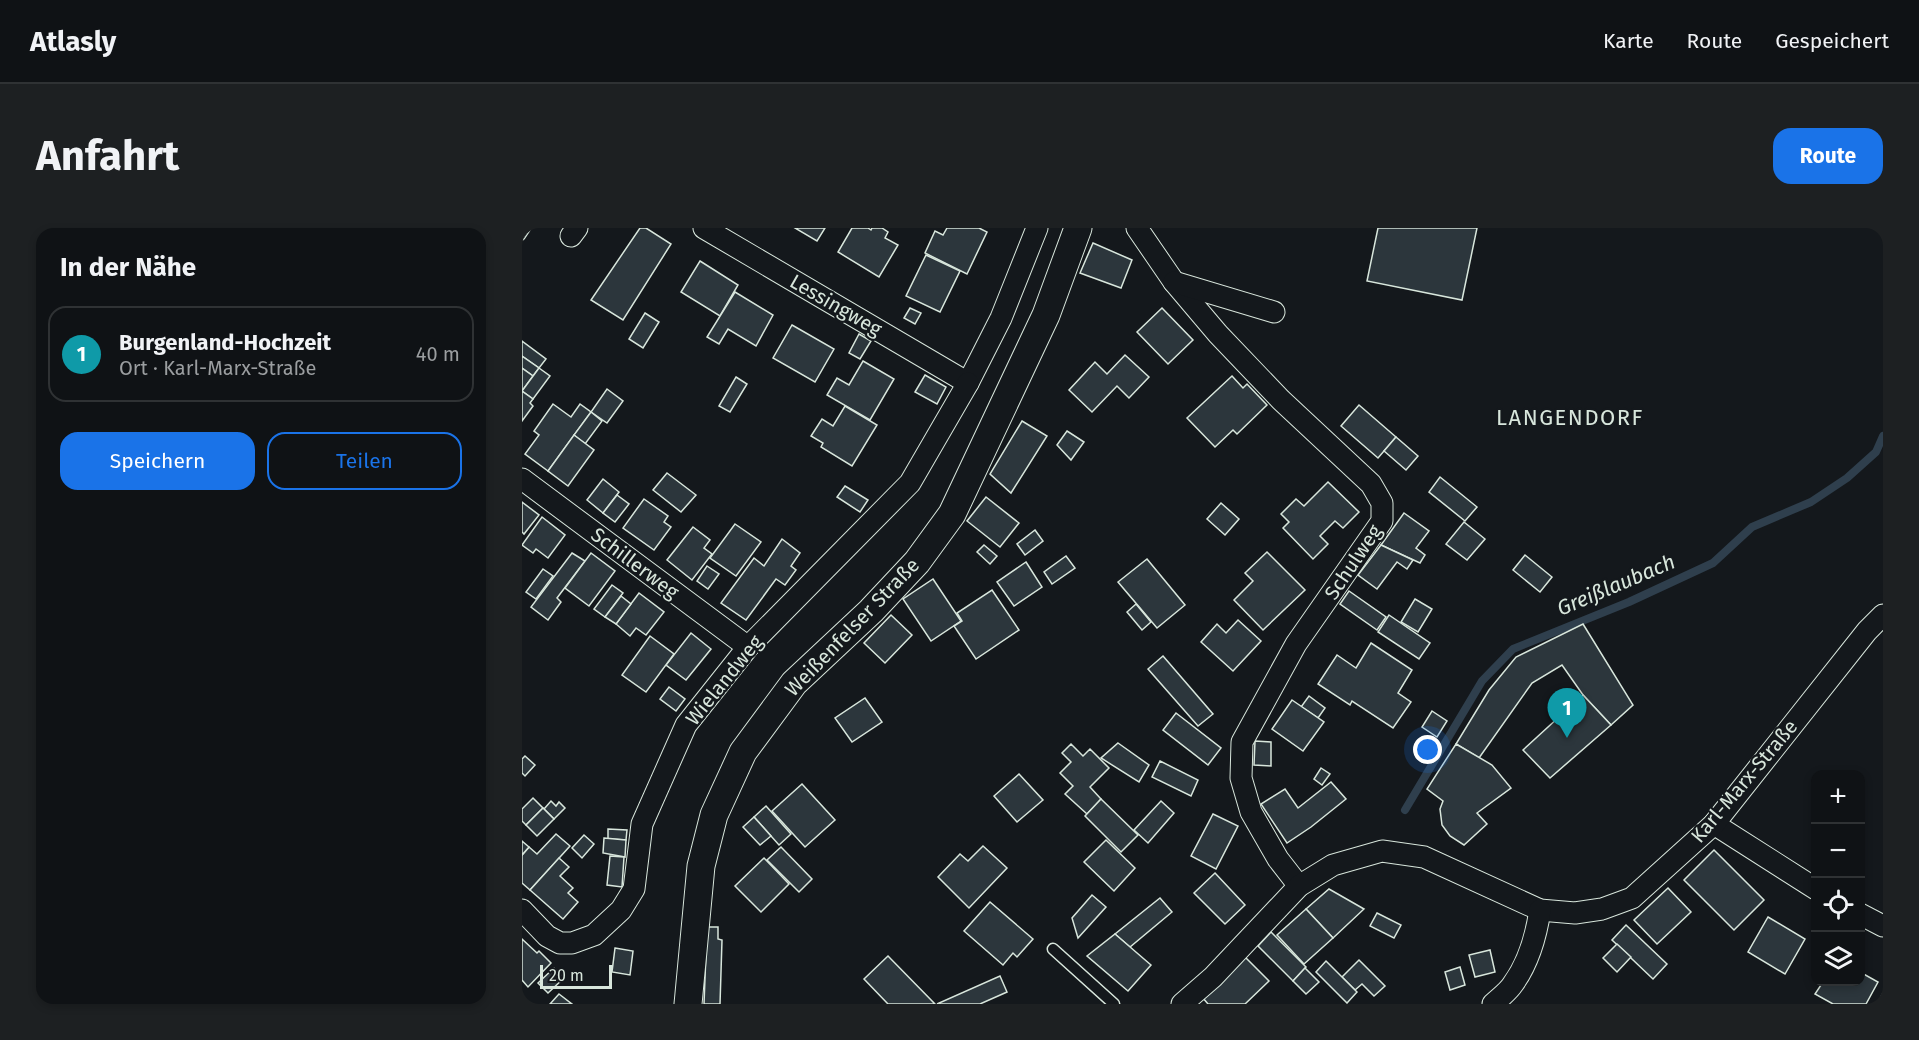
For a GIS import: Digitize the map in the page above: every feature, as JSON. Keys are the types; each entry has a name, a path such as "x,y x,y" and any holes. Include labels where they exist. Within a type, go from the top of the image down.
{"street":[{"name":"Lessingweg","path":"704,228 968,383"},
{"path":"968,383 1001,318 1037,228"},
{"name":"Weißenfelser Straße","path":"688,1004 701,866 714,815 743,752 794,683 871,611 917,562 952,514 1046,315 1078,228"},
{"name":"Schulweg","path":"1137,228 1174,282 1218,334 1281,400 1371,484 1382,503 1382,521 1296,644 1242,742 1241,778 1251,812 1278,859 1299,886"},
{"path":"1174,282 1274,312"},
{"name":"Wielandweg","path":"522,910 547,936 560,943 572,943 594,935 621,910 634,889 642,824 686,724 748,647 910,483 968,383"},
{"name":"Schillerweg","path":"522,479 748,647"},
{"name":"Karl-Marx-Straße","path":"1182,1004 1213,977 1299,886 1333,865 1382,851 1424,857 1540,910 1575,913 1602,909 1632,898 1714,824 1867,631 1883,615"},
{"path":"1714,824 1811,886"},
{"path":"1493,1004 1511,995 1533,944 1540,910"},
{"path":"1865,917 1883,926"}],"lane":[{"path":"1053,949 1114,1004"}],"building":[{"path":"640,228 646,228 671,244 623,320 591,300"},
{"path":"795,228 825,228 817,241"},
{"path":"852,228 871,230 882,228 888,232 885,238 898,245 879,277 838,252"},
{"path":"947,228 979,228 987,232 967,274 925,253 935,231 943,235"},
{"path":"1378,228 1477,228 1462,300 1367,281"},
{"path":"1093,243 1132,260 1121,288 1080,273"},
{"path":"926,255 960,271 940,312 906,296"},
{"path":"700,261 738,285 720,316 681,292"},
{"path":"735,292 773,315 756,346 728,329 719,344 707,337"},
{"path":"910,308 921,313 915,324 904,318"},
{"path":"1162,308 1193,340 1168,364 1137,332"},
{"path":"645,313 659,322 643,348 629,339"},
{"path":"792,325 834,349 815,382 773,358"},
{"path":"859,334 871,341 860,359 849,353"},
{"path":"522,341 546,359 539,368 522,356"},
{"path":"1125,355 1149,377 1129,398 1117,386 1092,412 1069,390 1095,362 1107,374"},
{"path":"522,356 539,368 533,376 522,368"},
{"path":"863,361 894,379 870,420 827,395 837,378 849,385"},
{"path":"522,368 533,376 522,391"},
{"path":"539,368 550,376 533,399 522,391"},
{"path":"925,375 946,387 937,404 915,392"},
{"path":"1232,376 1243,388 1247,384 1267,405 1237,434 1233,430 1215,447 1187,418"},
{"path":"736,377 747,384 730,412 719,406"},
{"path":"607,389 623,401 607,423 591,412"},
{"path":"522,391 533,399 530,403 533,406 522,421"},
{"path":"553,404 571,417 580,404 591,412 548,471 525,454 539,435 534,431"},
{"path":"1359,405 1396,437 1378,458 1341,426"},
{"path":"845,406 877,425 852,466 821,447 823,443 811,436 822,419 833,426"},
{"path":"591,412 602,421 585,444 574,435"},
{"path":"1022,421 1047,436 1011,493 990,474"},
{"path":"1067,431 1084,442 1071,460 1057,445"},
{"path":"574,435 594,450 568,486 548,471"},
{"path":"1396,437 1418,456 1406,470 1384,451"},
{"path":"667,473 696,495 681,512 653,490"},
{"path":"1440,477 1477,507 1465,521 1429,492"},
{"path":"603,479 619,492 603,513 587,500"},
{"path":"1328,482 1359,512 1343,528 1335,521 1320,536 1328,544 1313,559 1283,528 1289,522 1281,514 1296,499 1304,506"},
{"path":"845,486 868,500 860,512 837,497"},
{"path":"617,495 629,504 615,522 603,513"},
{"path":"986,497 1019,523 1000,547 967,521"},
{"path":"644,499 668,516 664,522 671,527 654,550 623,528"},
{"path":"522,502 539,515 524,534 522,532"},
{"path":"1221,503 1239,519 1225,535 1207,519"},
{"path":"1404,513 1429,531 1416,548 1425,555 1420,563 1381,545"},
{"path":"542,517 565,535 548,558 536,549 533,553 522,545"},
{"path":"1464,522 1485,539 1467,560 1446,544"},
{"path":"735,524 761,542 736,576 710,558"},
{"path":"693,527 710,540 704,548 712,554 692,580 667,560"},
{"path":"1035,530 1043,541 1025,555 1017,544"},
{"path":"782,539 800,553 791,566 796,570 785,585 776,579 746,620 721,603 754,558 764,566"},
{"path":"984,545 997,556 990,564 977,552"},
{"path":"1381,545 1413,560 1407,569 1397,562 1377,589 1358,575"},
{"path":"1267,552 1305,590 1263,630 1234,600 1253,581 1245,573"},
{"path":"572,553 585,561 557,598 561,602 548,620 531,607"},
{"path":"591,553 615,571 589,606 565,588"},
{"path":"1525,555 1552,577 1540,592 1513,570"},
{"path":"1066,556 1075,568 1052,584 1044,572"},
{"path":"1147,559 1185,605 1157,628 1118,582"},
{"path":"1026,562 1042,587 1014,606 997,582"},
{"path":"707,566 719,574 708,589 697,581"},
{"path":"543,569 553,576 536,599 526,592"},
{"path":"933,579 961,621 931,641 903,599"},
{"path":"612,585 623,593 605,617 594,609"},
{"path":"992,590 1019,630 976,659 954,626 962,621 957,613"},
{"path":"1349,591 1386,617 1377,630 1340,604"},
{"path":"639,593 664,612 646,635 636,628 630,636 616,624"},
{"path":"621,596 631,604 616,624 605,617"},
{"path":"1415,599 1432,609 1418,632 1401,622"},
{"path":"1136,604 1151,622 1142,630 1127,612"},
{"path":"891,615 912,635 885,663 864,643"},
{"path":"1389,615 1430,643 1419,659 1378,632"},
{"path":"1238,620 1261,641 1233,671 1201,642 1217,624 1226,633"},
{"path":"1583,624 1633,705 1611,725 1583,695 1562,665 1532,683 1479,758 1456,744 1489,690 1516,657"},
{"path":"691,633 711,649 686,680 666,665"},
{"path":"650,636 674,654 646,692 622,675"},
{"path":"1371,643 1412,670 1398,693 1411,702 1393,728 1352,701 1350,705 1318,684 1337,655 1356,668"},
{"path":"1163,656 1213,714 1198,726 1148,669"},
{"path":"669,687 685,699 676,711 660,699"},
{"path":"1583,695 1611,725 1550,778 1523,750"},
{"path":"1309,696 1325,708 1318,718 1301,707"},
{"path":"865,698 882,722 852,742 835,718"},
{"path":"1292,700 1324,722 1303,751 1272,729"},
{"path":"1432,711 1447,721 1437,737 1422,727"},
{"path":"1176,713 1221,748 1208,765 1163,730"},
{"path":"1255,741 1271,742 1271,766 1254,765"},
{"path":"1118,743 1149,765 1139,782 1101,758"},
{"path":"1071,744 1083,756 1090,749 1109,768 1090,787 1101,799 1087,814 1065,794 1073,786 1060,773 1071,762 1062,753"},
{"path":"1456,744 1492,765 1511,788 1477,813 1487,824 1464,845 1450,836 1442,825 1440,809 1443,801 1427,789"},
{"path":"525,756 535,765 525,776 522,773 522,759"},
{"path":"1160,761 1198,780 1191,796 1152,777"},
{"path":"1321,768 1330,774 1322,785 1314,779"},
{"path":"1019,774 1043,800 1017,822 994,796"},
{"path":"1331,782 1346,799 1287,843 1261,804 1285,789 1298,808"},
{"path":"802,784 835,820 805,847 772,811"},
{"path":"533,798 543,808 526,825 522,821 522,809"},
{"path":"1101,799 1138,835 1121,852 1085,816"},
{"path":"551,801 556,806 559,802 565,808 554,819 544,809"},
{"path":"1161,801 1174,813 1148,843 1134,830"},
{"path":"766,806 791,834 779,845 754,817"},
{"path":"543,808 554,819 537,836 526,825"},
{"path":"1213,814 1238,826 1216,869 1191,856"},
{"path":"754,817 771,836 760,845 743,827"},
{"path":"608,829 627,830 626,840 608,839"},
{"path":"556,834 570,846 530,890 522,883 522,855 529,847 537,854"},
{"path":"584,835 594,844 582,858 572,848"},
{"path":"604,838 626,840 625,857 603,853"},
{"path":"1106,840 1135,868 1114,891 1084,862"},
{"path":"522,841 529,847 522,855"},
{"path":"983,846 1007,868 969,908 938,877 960,854 968,861"},
{"path":"781,847 812,879 799,892 767,860"},
{"path":"1714,850 1764,900 1734,930 1684,880"},
{"path":"610,856 624,857 622,887 607,885"},
{"path":"559,858 569,867 560,876 573,888 568,893 578,902 563,919 530,890"},
{"path":"764,858 789,884 761,912 735,886"},
{"path":"1215,873 1245,905 1225,924 1194,893"},
{"path":"1668,888 1691,912 1657,944 1634,920"},
{"path":"1329,889 1364,909 1333,938 1306,909"},
{"path":"1092,895 1106,907 1078,938 1072,918"},
{"path":"1160,898 1172,912 1130,947 1115,934"},
{"path":"990,902 1033,939 1017,957 1013,953 1003,965 964,931"},
{"path":"1306,909 1333,938 1304,964 1277,935"},
{"path":"1377,913 1401,925 1394,938 1370,926"},
{"path":"1768,917 1805,939 1785,974 1748,952"},
{"path":"1626,925 1667,964 1653,979 1612,940"},
{"path":"707,927 718,927 718,939 722,940 720,1004 704,1004"},
{"path":"1271,932 1306,967 1293,981 1258,946"},
{"path":"1115,934 1151,965 1128,991 1087,956"},
{"path":"522,939 551,963 528,987 522,980"},
{"path":"1617,944 1631,957 1617,972 1603,958"},
{"path":"615,948 633,951 630,975 612,972"},
{"path":"1490,950 1495,972 1475,977 1469,955"},
{"path":"888,956 935,1004 888,1004 864,979"},
{"path":"1245,957 1269,981 1245,1004 1208,1004 1203,998"},
{"path":"1359,960 1385,986 1374,996 1362,984 1355,990 1342,977"},
{"path":"1326,961 1357,992 1347,1003 1316,972"},
{"path":"1460,967 1465,985 1450,990 1445,972"},
{"path":"554,968 564,978 548,993 538,983"},
{"path":"1305,968 1319,982 1306,994 1293,981"},
{"path":"1865,975 1878,982 1866,1004 1833,1004 1815,994 1820,986 1865,986"},
{"path":"1000,976 1007,992 980,1004 937,1004"},
{"path":"1883,993 1883,1004 1877,1004"},
{"path":"559,994 572,1004 550,1004"}],"waterway":[{"name":"Greißlaubach","path":"1405,810 1482,681 1513,649 1629,602 1713,563 1752,527 1811,502 1847,478 1876,452 1883,436"}],"railway":[{"path":"522,237 528,228"}],"place":[{"name":"Burgenland-Hochzeit","path":"1567,738"}],"district":[{"name":"LANGENDORF","path":"1570,417"}]}
